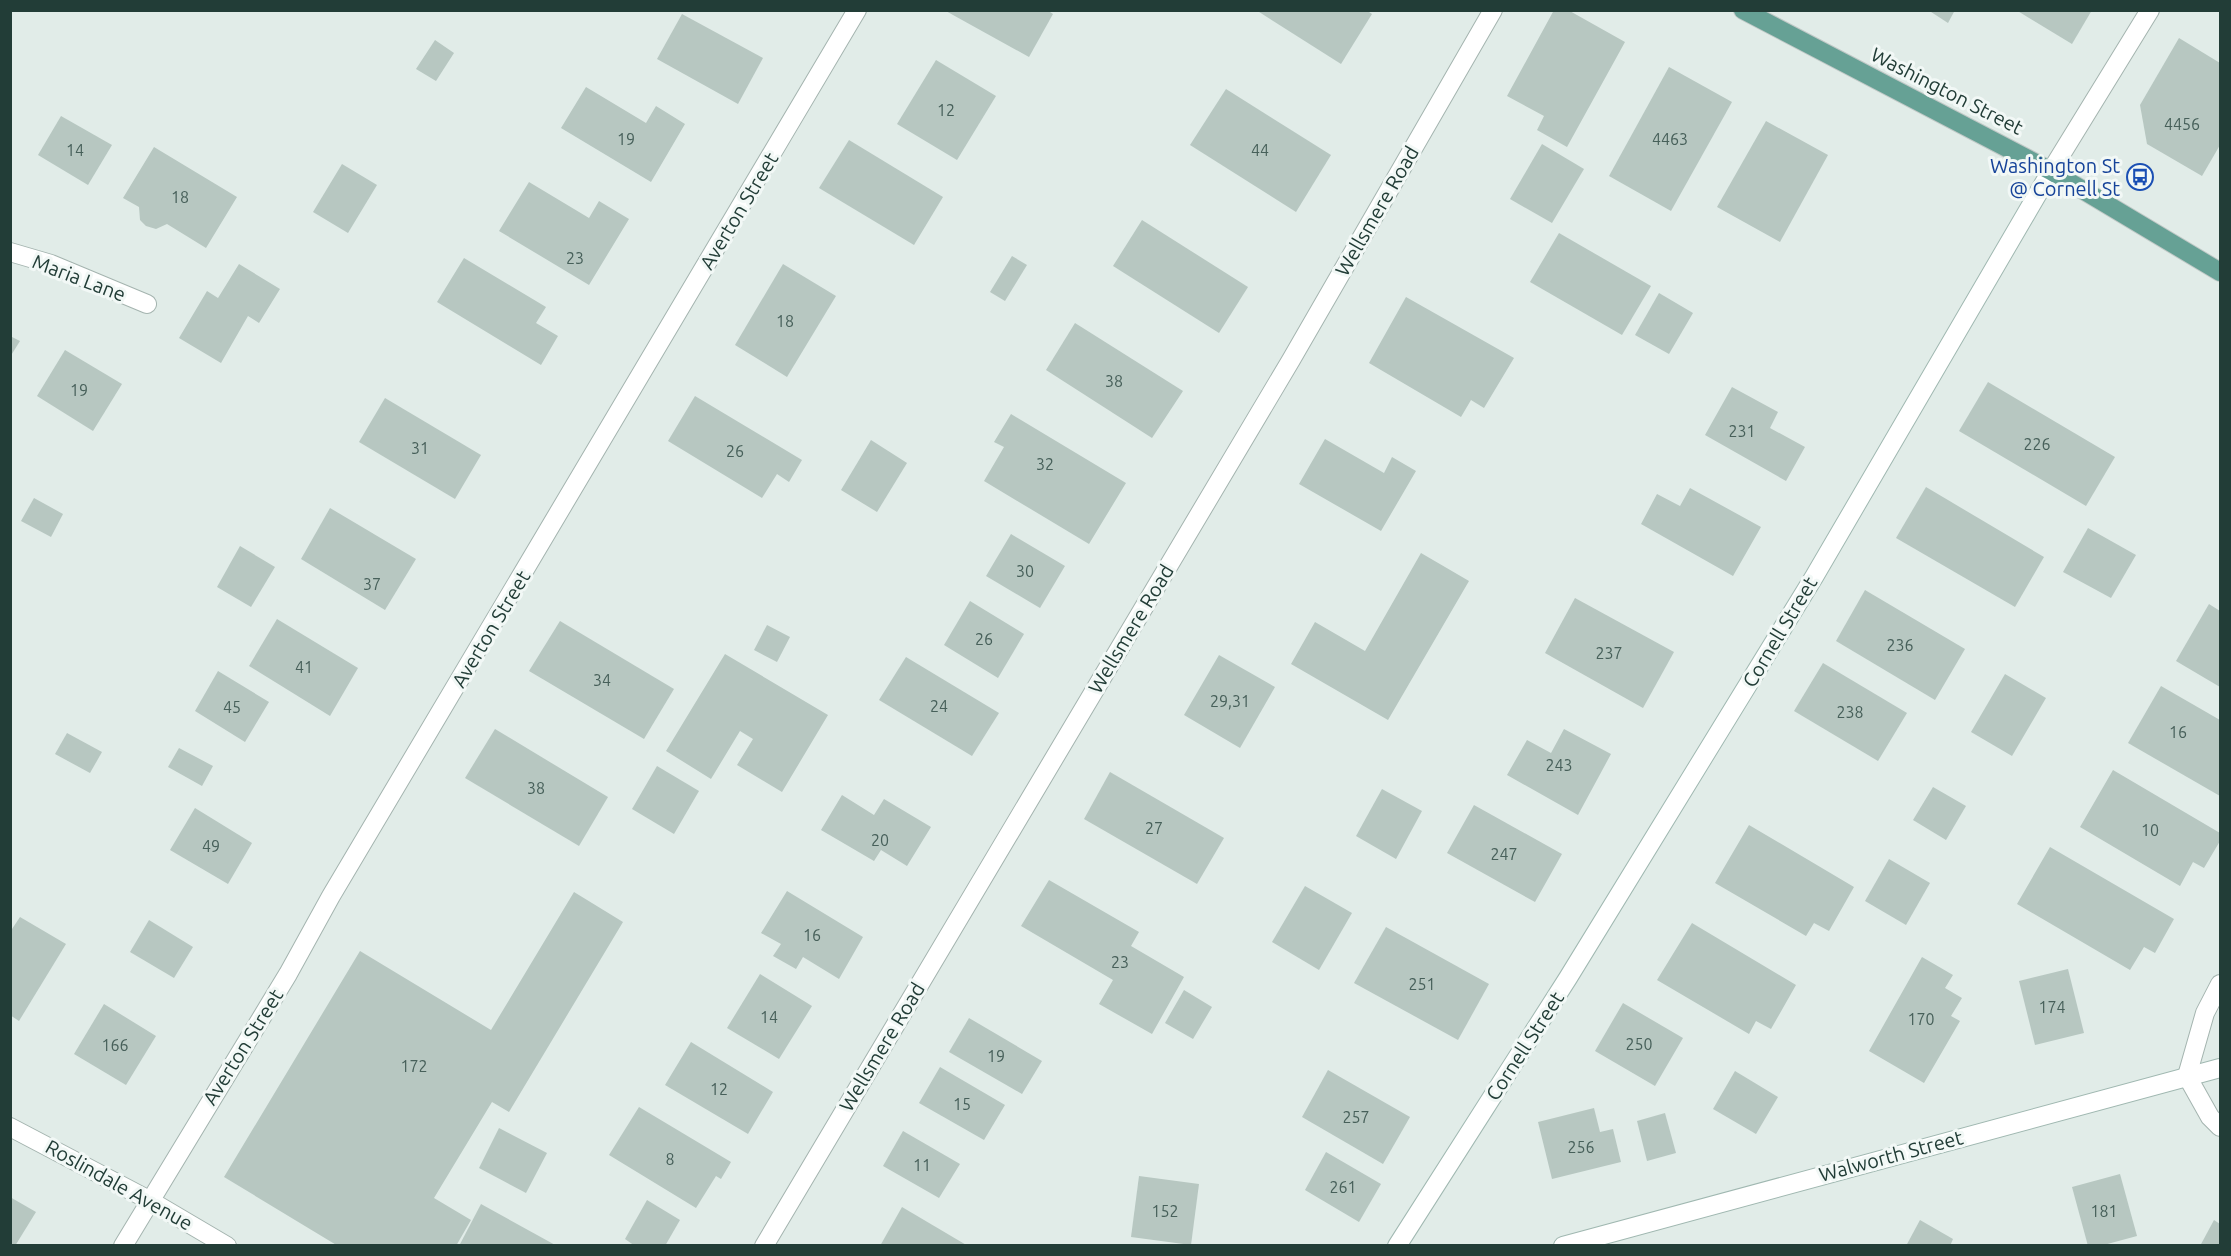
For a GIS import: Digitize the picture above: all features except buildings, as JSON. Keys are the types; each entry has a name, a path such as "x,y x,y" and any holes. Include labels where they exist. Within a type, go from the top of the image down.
{"main road":[{"name":"Washington Street","path":"1743,10 2051,171 2220,272"}],"street":[{"name":"Averton Street","path":"123,1245 288,974 331,896 857,10"},
{"name":"Wellsmere Road","path":"764,1245 1291,360 1493,10"},
{"name":"Cornell Street","path":"1397,1245 1568,978 1814,577 2051,171 2150,10"},
{"name":"Maria Lane","path":"10,252 51,264 147,304"},
{"path":"2220,984 2205,1013 2187,1076 2213,1122 2220,1127"},
{"name":"Walworth Street","path":"1563,1245 2220,1068"},
{"name":"Roslindale Avenue","path":"10,1127 149,1200 227,1245"}],"place":[{"name":"Washington St @ Cornell St","path":"2140,177"}]}
